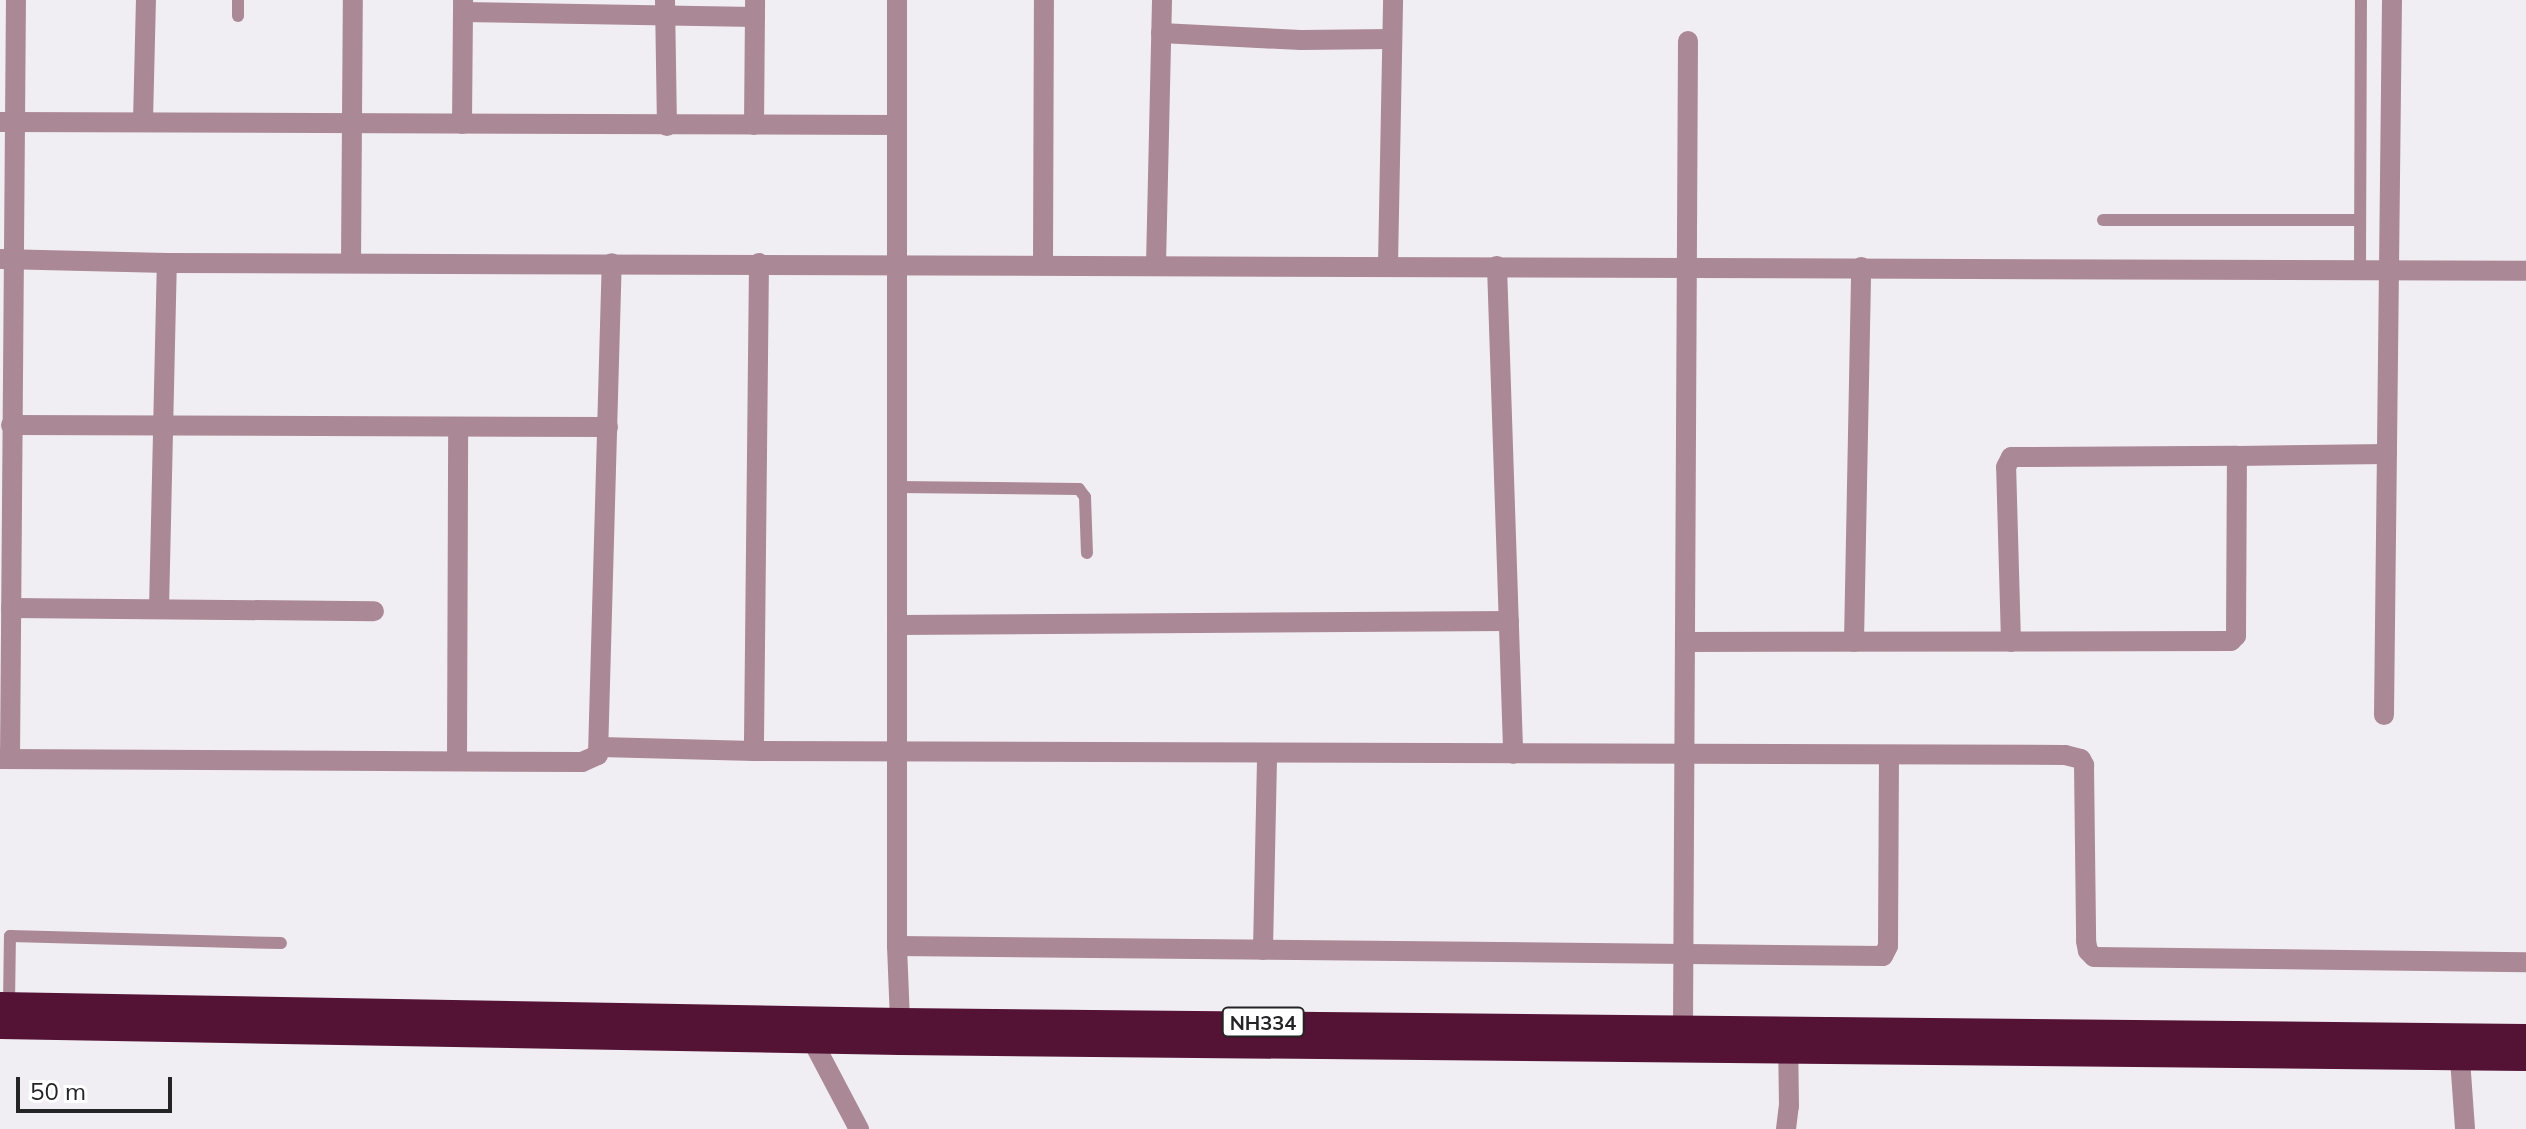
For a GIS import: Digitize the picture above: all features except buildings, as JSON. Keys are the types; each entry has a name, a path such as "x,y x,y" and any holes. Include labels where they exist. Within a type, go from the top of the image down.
{"highway":[{"name":"NH334","path":"4,1004 900,1020 1683,1026 1788,1038"},
{"name":"NH334","path":"0,1027 812,1040 1788,1038 2459,1048 2526,1059"},
{"name":"NH334","path":"2459,1048 2526,1036"}],"street":[{"path":"143,121 146,0"},
{"path":"351,262 353,0"},
{"path":"897,0 897,946 900,1020"},
{"path":"1043,264 1044,0"},
{"path":"1156,265 1162,0"},
{"path":"1388,265 1393,0"},
{"path":"2384,715 2392,0"},
{"path":"10,5 7,259 11,608 5,759 582,762 598,755 612,263"},
{"path":"462,124 463,6 755,9 754,125"},
{"path":"665,8 667,126"},
{"path":"1161,33 1301,40 1392,39"},
{"path":"1683,1026 1688,41"},
{"path":"7,122 897,125"},
{"path":"7,259 167,263 897,263 2526,271"},
{"path":"159,609 167,263"},
{"path":"754,751 759,263"},
{"path":"1497,266 1513,754"},
{"path":"1854,642 1861,267"},
{"path":"11,425 608,427"},
{"path":"457,761 458,427"},
{"path":"2011,642 2006,467 2011,457 2387,454"},
{"path":"1685,642 2234,639 2237,456"},
{"path":"11,608 374,611"},
{"path":"897,625 1509,621"},
{"path":"600,747 754,751 2065,755 2081,759 2084,765 2086,941 2094,957 2526,962"},
{"path":"1263,950 1267,753"},
{"path":"897,946 1883,956 1888,946 1889,755"},
{"path":"1786,1129 1789,1106 1788,1038"},
{"path":"812,1040 859,1129"},
{"path":"2459,1048 2465,1129"},
{"path":"1789,1106 1804,1129"}],"lane":[{"path":"238,0 238,16"},
{"path":"2360,270 2361,0"},
{"path":"2103,220 2360,220"},
{"path":"897,487 1079,489 1085,497 1087,553"},
{"path":"4,1004 5,936 281,943"}]}
